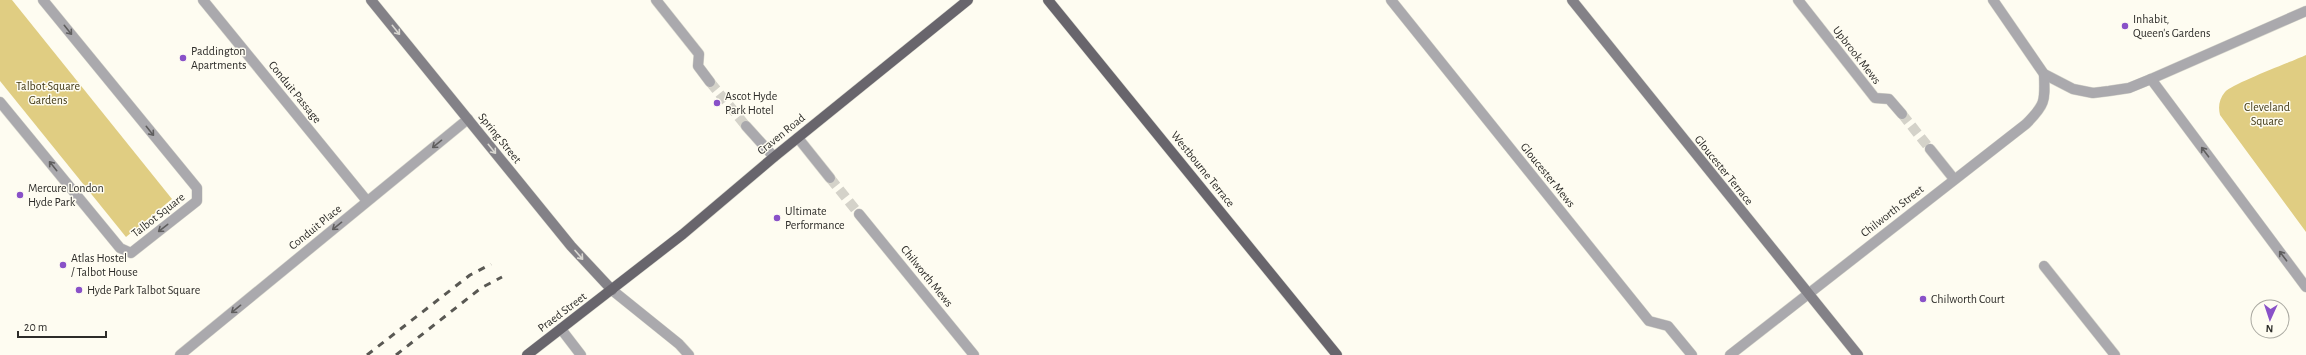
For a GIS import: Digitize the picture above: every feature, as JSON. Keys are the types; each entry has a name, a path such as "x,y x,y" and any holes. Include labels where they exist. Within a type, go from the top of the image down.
{"main road":[{"name":"Craven Road","path":"612,290 774,156 968,0"},
{"name":"Westbourne Terrace","path":"1048,0 1337,355"},
{"name":"Praed Street","path":"527,355 612,290"}],"street":[{"name":"Talbot Square","path":"0,102 120,248 131,253 197,201 197,188 43,0"},
{"name":"Conduit Passage","path":"203,0 367,201"},
{"name":"Spring Street","path":"371,0 574,250 612,290"},
{"path":"656,0 699,54 698,66 710,82"},
{"name":"Gloucester Mews","path":"1391,0 1649,321 1668,326 1692,355"},
{"name":"Gloucester Terrace","path":"1572,0 1806,294 1858,355"},
{"name":"Upbrook Mews","path":"1798,0 1875,98 1889,98 1902,114"},
{"path":"1992,0 2044,74 2073,89 2093,93 2129,88 2306,11"},
{"name":"Chilworth Street","path":"1730,355 1806,294 2026,124 2042,108 2045,94 2044,74"},
{"path":"2151,79 2306,287"},
{"name":"Conduit Place","path":"180,355 468,119"},
{"path":"746,126 774,156"},
{"path":"798,138 830,178"},
{"path":"1930,149 1954,179"},
{"name":"Chilworth Mews","path":"859,214 974,355"},
{"path":"2044,266 2115,355"},
{"path":"612,290 679,344 689,355"},
{"path":"561,329 582,355"}],"green space":[{"name":"Talbot Square Gardens","path":"0,0 12,0 172,199 126,237 0,81"},
{"name":"Cleveland Square","path":"2306,55 2306,232 2220,115 2219,109 2221,97 2230,88"}],"tunnel":[{"path":"710,82 746,126"},
{"path":"1902,114 1930,149"},
{"path":"830,178 859,214"}],"railway":[{"path":"367,355 470,275 491,264"},
{"path":"396,355 481,288 502,277"}],"place":[{"name":"Inhabit, Queen's Gardens","path":"2125,26"},
{"name":"Paddington Apartments","path":"183,58"},
{"name":"Ascot Hyde Park Hotel","path":"717,103"},
{"name":"Mercure London Hyde Park","path":"20,195"},
{"name":"Ultimate Performance","path":"777,218"},
{"name":"Atlas Hostel / Talbot House","path":"63,265"},
{"name":"Hyde Park Talbot Square","path":"79,290"},
{"name":"Chilworth Court","path":"1923,299"}]}
